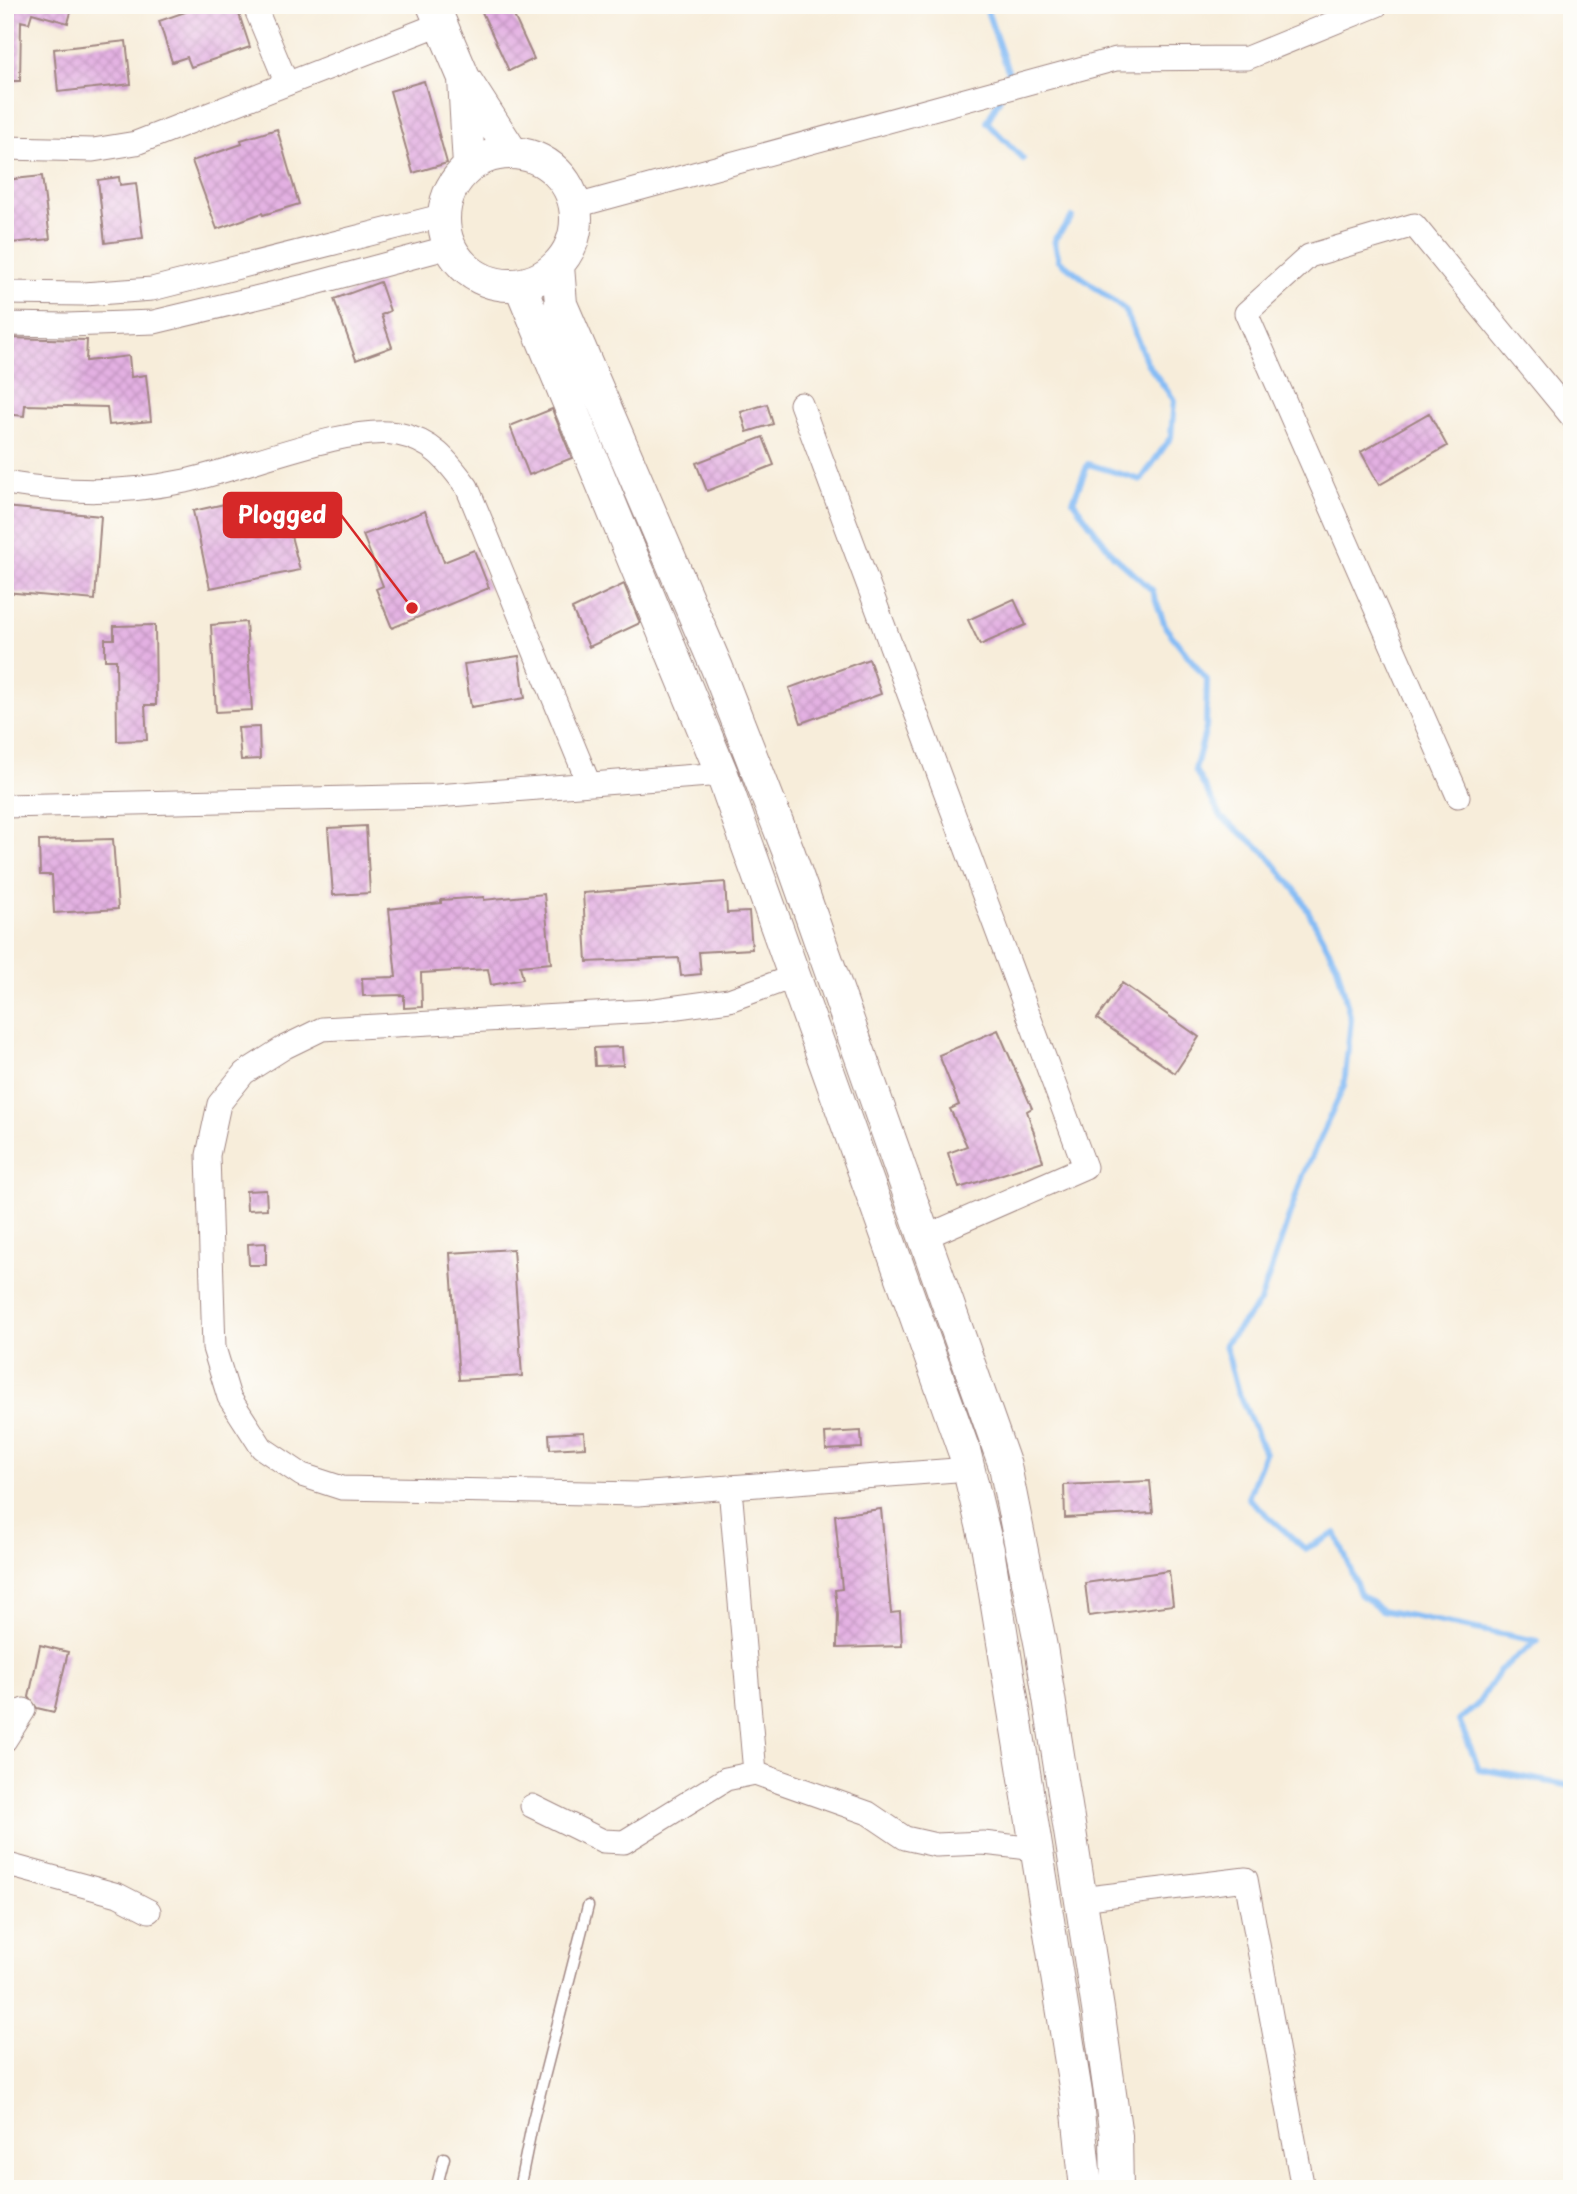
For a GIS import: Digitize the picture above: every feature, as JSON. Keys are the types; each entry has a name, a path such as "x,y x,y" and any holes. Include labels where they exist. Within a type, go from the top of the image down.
{"street":[{"path":"254,5 288,85"},
{"path":"576,206 1116,59 1247,58 1377,5"},
{"path":"5,148 93,150 136,143 288,85 437,14 464,78 511,152"},
{"path":"464,78 469,166"},
{"path":"511,152 534,156 554,167 568,185 576,206 576,228 570,248 558,266 541,278 520,285 499,285 479,278 462,265 450,247 444,215 445,204 454,183 469,166 489,155 511,152"},
{"path":"5,293 84,294 152,289 262,264 444,215"},
{"path":"1458,796 1246,313 1309,256 1414,225 1572,417"},
{"path":"5,324 154,322 305,286 450,247"},
{"path":"558,266 561,304 717,668 789,853 1005,1466 1041,1647 1116,2136 1117,2189"},
{"path":"520,285 722,774 969,1469 988,1550 1037,1849 1076,2093 1086,2189"},
{"path":"800,404 1085,1167 925,1237"},
{"path":"5,483 62,492 117,492 186,481 361,434 398,434 440,451 467,487 589,784"},
{"path":"5,806 436,796 722,774"},
{"path":"796,976 729,1000 649,1011 322,1029 285,1047 244,1073 219,1104 208,1155 214,1348 229,1397 262,1448 302,1475 342,1488 624,1494 969,1469"},
{"path":"730,1488 755,1773"},
{"path":"5,1740 24,1710"},
{"path":"532,1806 603,1841 624,1842 726,1779 755,1773 868,1813 905,1838 936,1845 983,1843 1037,1849"},
{"path":"5,1864 118,1895 149,1911"},
{"path":"1080,1899 1246,1879 1303,2189"}],"lane":[{"path":"519,2189 533,2120 588,1906"},
{"path":"436,2189 444,2158"}],"building":[{"path":"5,5 73,5 68,23 32,13 29,23 21,21 20,81 5,81"},
{"path":"205,5 236,5 250,47 191,67 187,57 172,62 159,21"},
{"path":"492,5 509,5 534,59 509,71 481,10"},
{"path":"126,41 131,84 58,92 54,49"},
{"path":"424,81 447,163 413,173 390,91"},
{"path":"277,129 299,204 263,215 262,213 217,229 192,161 242,144 241,140"},
{"path":"42,176 50,239 11,243 5,180"},
{"path":"119,177 120,185 136,183 143,238 105,243 98,180"},
{"path":"380,282 390,311 381,315 392,347 356,360 334,299"},
{"path":"5,338 87,340 86,361 129,356 131,377 146,375 151,421 109,425 107,407 25,405 24,416 5,414"},
{"path":"767,404 773,424 747,432 741,412"},
{"path":"552,409 572,458 529,475 510,426"},
{"path":"1429,413 1447,446 1379,485 1361,452"},
{"path":"763,437 774,465 707,491 696,463"},
{"path":"281,498 300,570 210,588 193,511 229,503 231,511"},
{"path":"5,507 101,516 95,600 5,592"},
{"path":"425,511 444,562 474,550 489,588 392,628 376,589 383,586 363,535"},
{"path":"624,584 640,623 589,647 572,609"},
{"path":"1014,599 1026,625 980,645 968,620"},
{"path":"246,622 252,710 216,712 211,625"},
{"path":"155,625 156,705 145,705 147,740 117,741 116,660 105,660 105,639 114,639 114,626"},
{"path":"519,656 525,698 471,707 464,664"},
{"path":"869,659 881,694 801,723 789,688"},
{"path":"259,727 260,759 241,760 238,728"},
{"path":"366,826 370,893 333,895 328,828"},
{"path":"113,839 118,909 54,913 52,875 40,875 39,841"},
{"path":"725,882 727,913 749,912 752,949 699,952 701,974 681,976 679,958 587,962 583,893"},
{"path":"544,894 551,963 520,966 523,979 491,985 488,969 421,973 422,1007 404,1008 404,995 363,996 362,978 396,977 389,909 441,903 441,900 484,897 484,900"},
{"path":"1122,983 1199,1037 1175,1073 1097,1019"},
{"path":"998,1030 1032,1108 1027,1111 1043,1161 959,1188 948,1153 967,1146 950,1109 959,1105 939,1055"},
{"path":"622,1047 623,1065 595,1066 594,1048"},
{"path":"266,1190 267,1209 247,1210 246,1191"},
{"path":"266,1243 266,1265 249,1265 248,1244"},
{"path":"513,1249 522,1376 459,1380 450,1253"},
{"path":"861,1431 862,1448 826,1450 825,1433"},
{"path":"584,1432 585,1447 550,1449 549,1434"},
{"path":"1150,1481 1153,1513 1065,1518 1064,1485"},
{"path":"881,1509 891,1613 900,1612 902,1646 837,1648 838,1615 835,1590 842,1589 835,1515"},
{"path":"1169,1571 1173,1605 1089,1616 1085,1583"},
{"path":"40,1645 68,1652 54,1712 37,1708 29,1697"}],"waterway":[{"path":"985,5 1010,77 1008,82"},
{"path":"1000,98 987,122 1023,159"},
{"path":"1072,217 1054,240 1059,260 1125,310 1147,363 1174,400 1171,437 1141,480 1088,464 1073,501 1113,555 1152,590 1166,628 1207,680 1206,728 1195,770 1222,818 1265,852 1300,896 1337,965 1351,1020 1344,1086 1303,1175 1260,1302 1225,1344 1237,1389 1265,1453 1248,1498 1305,1549 1336,1533 1360,1594 1381,1610 1537,1641 1500,1670 1478,1704 1459,1721 1479,1769 1572,1786"}],"place":[{"name":"Plogged","path":"412,608"}]}
